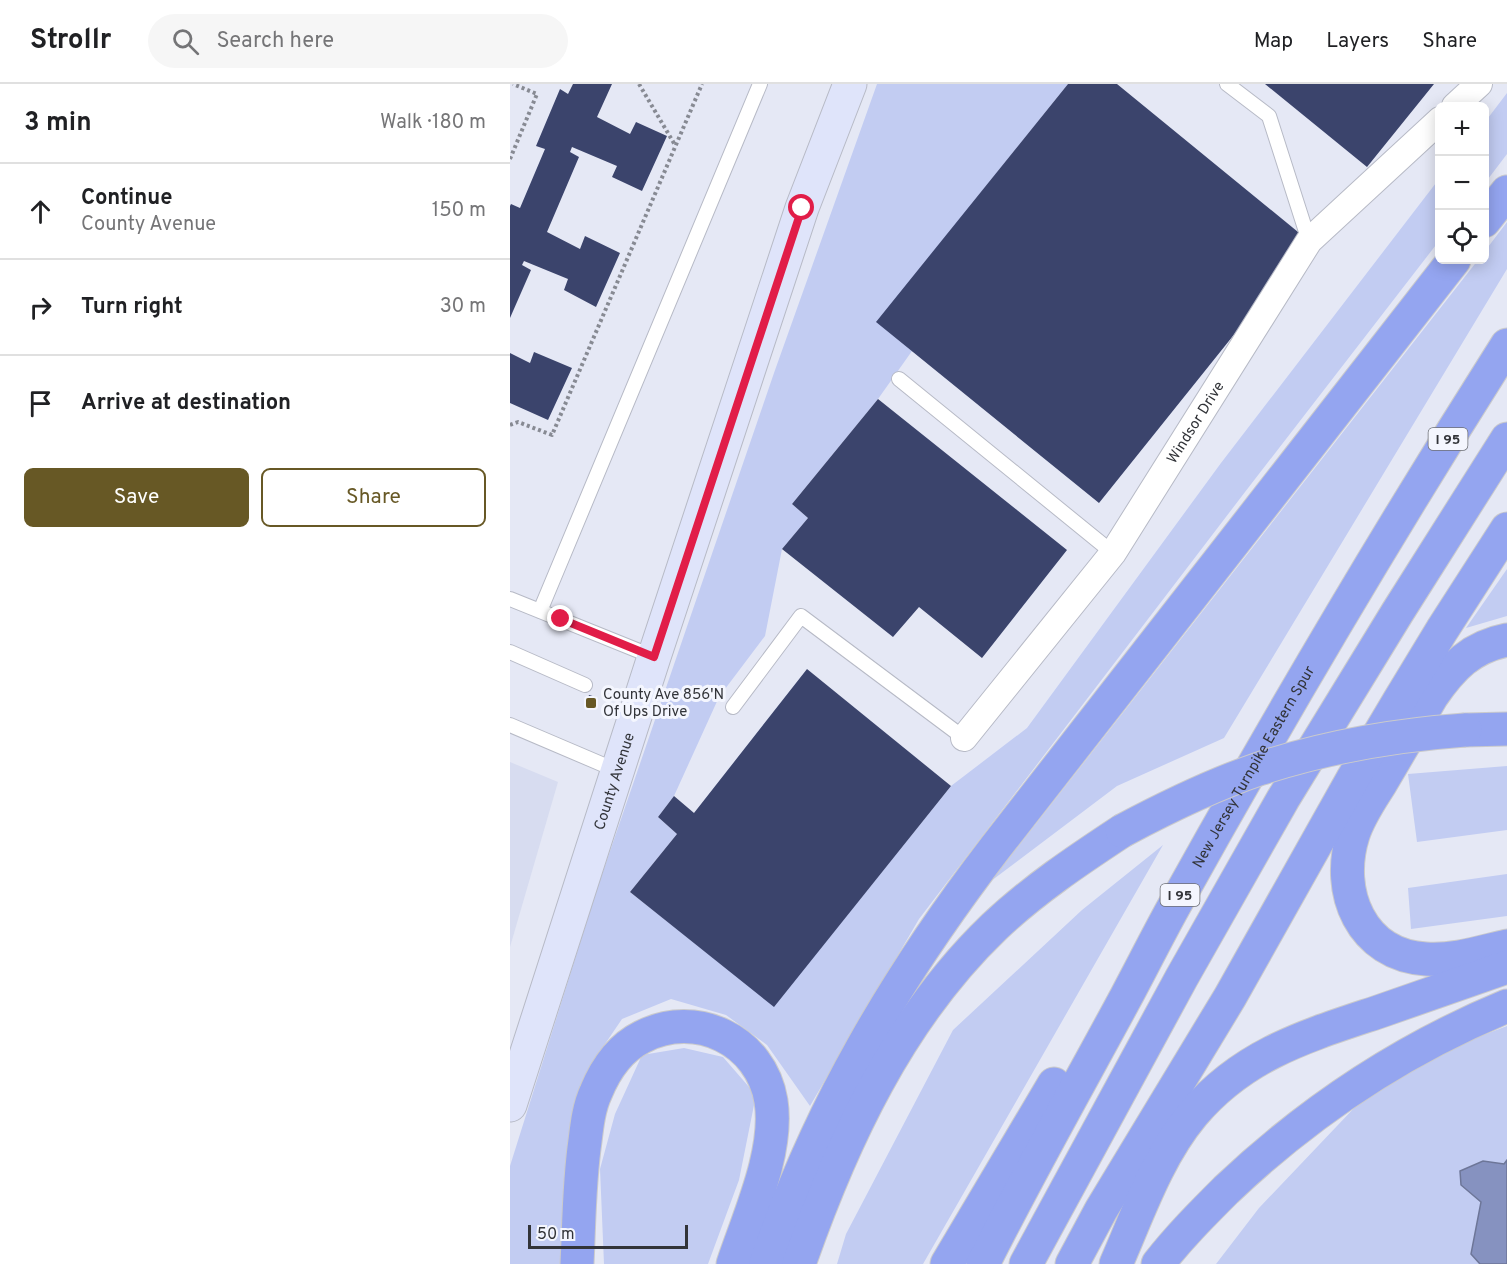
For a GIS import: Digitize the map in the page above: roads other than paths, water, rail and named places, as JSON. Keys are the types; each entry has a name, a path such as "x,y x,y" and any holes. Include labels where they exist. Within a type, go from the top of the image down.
{"highway":[{"path":"1489,216 1507,192"},
{"path":"766,1264 800,1174 837,1092 872,1029 938,925 995,848 1451,264"},
{"name":"New Jersey Turnpike Eastern Spur","path":"983,1264 1172,910 1335,626 1507,345"},
{"name":"I 95","path":"1026,1264 1283,799 1437,548 1507,439"},
{"path":"1072,1264 1095,1220 1230,997 1398,701 1507,529"},
{"path":"947,1264 1065,1065 1201,819 1327,608 1391,533"},
{"path":"1507,640 1488,645 1466,657 1442,682 1358,822 1349,850 1347,873 1349,896 1360,921 1378,942 1393,952 1416,958 1439,959 1507,946"},
{"path":"1059,1264 1169,1044 1249,894 1311,785 1349,691"},
{"path":"799,1264 823,1198 849,1138 903,1039 970,952 995,926 1051,879 1122,831 1184,800 1259,770 1317,753 1401,736 1507,729"},
{"path":"1116,1264 1170,1147 1192,1115 1235,1074 1269,1053 1309,1035 1507,967"},
{"path":"1158,1264 1186,1230 1255,1163 1324,1108 1410,1052 1462,1025 1507,1006"},
{"path":"577,1264 583,1151 590,1111 596,1093 603,1077 626,1048 657,1030 675,1027 709,1030 740,1045 761,1070 771,1098 773,1113 770,1149 733,1264"}],"main road":[{"name":"County Avenue","path":"510,1105 802,208 850,84"}],"street":[{"path":"1459,102 1479,84"},
{"name":"Windsor Drive","path":"964,738 1113,553 1309,241 1435,125"}],"lane":[{"path":"540,611 760,84"},
{"path":"1227,84 1269,116 1309,241"},
{"path":"899,379 1113,553"},
{"path":"510,599 654,657"},
{"path":"733,707 801,616 964,738"},
{"path":"510,652 585,685"},
{"path":"510,725 618,771"}],"place":[{"name":"County Ave 856'N Of Ups Drive","path":"591,703"}]}
